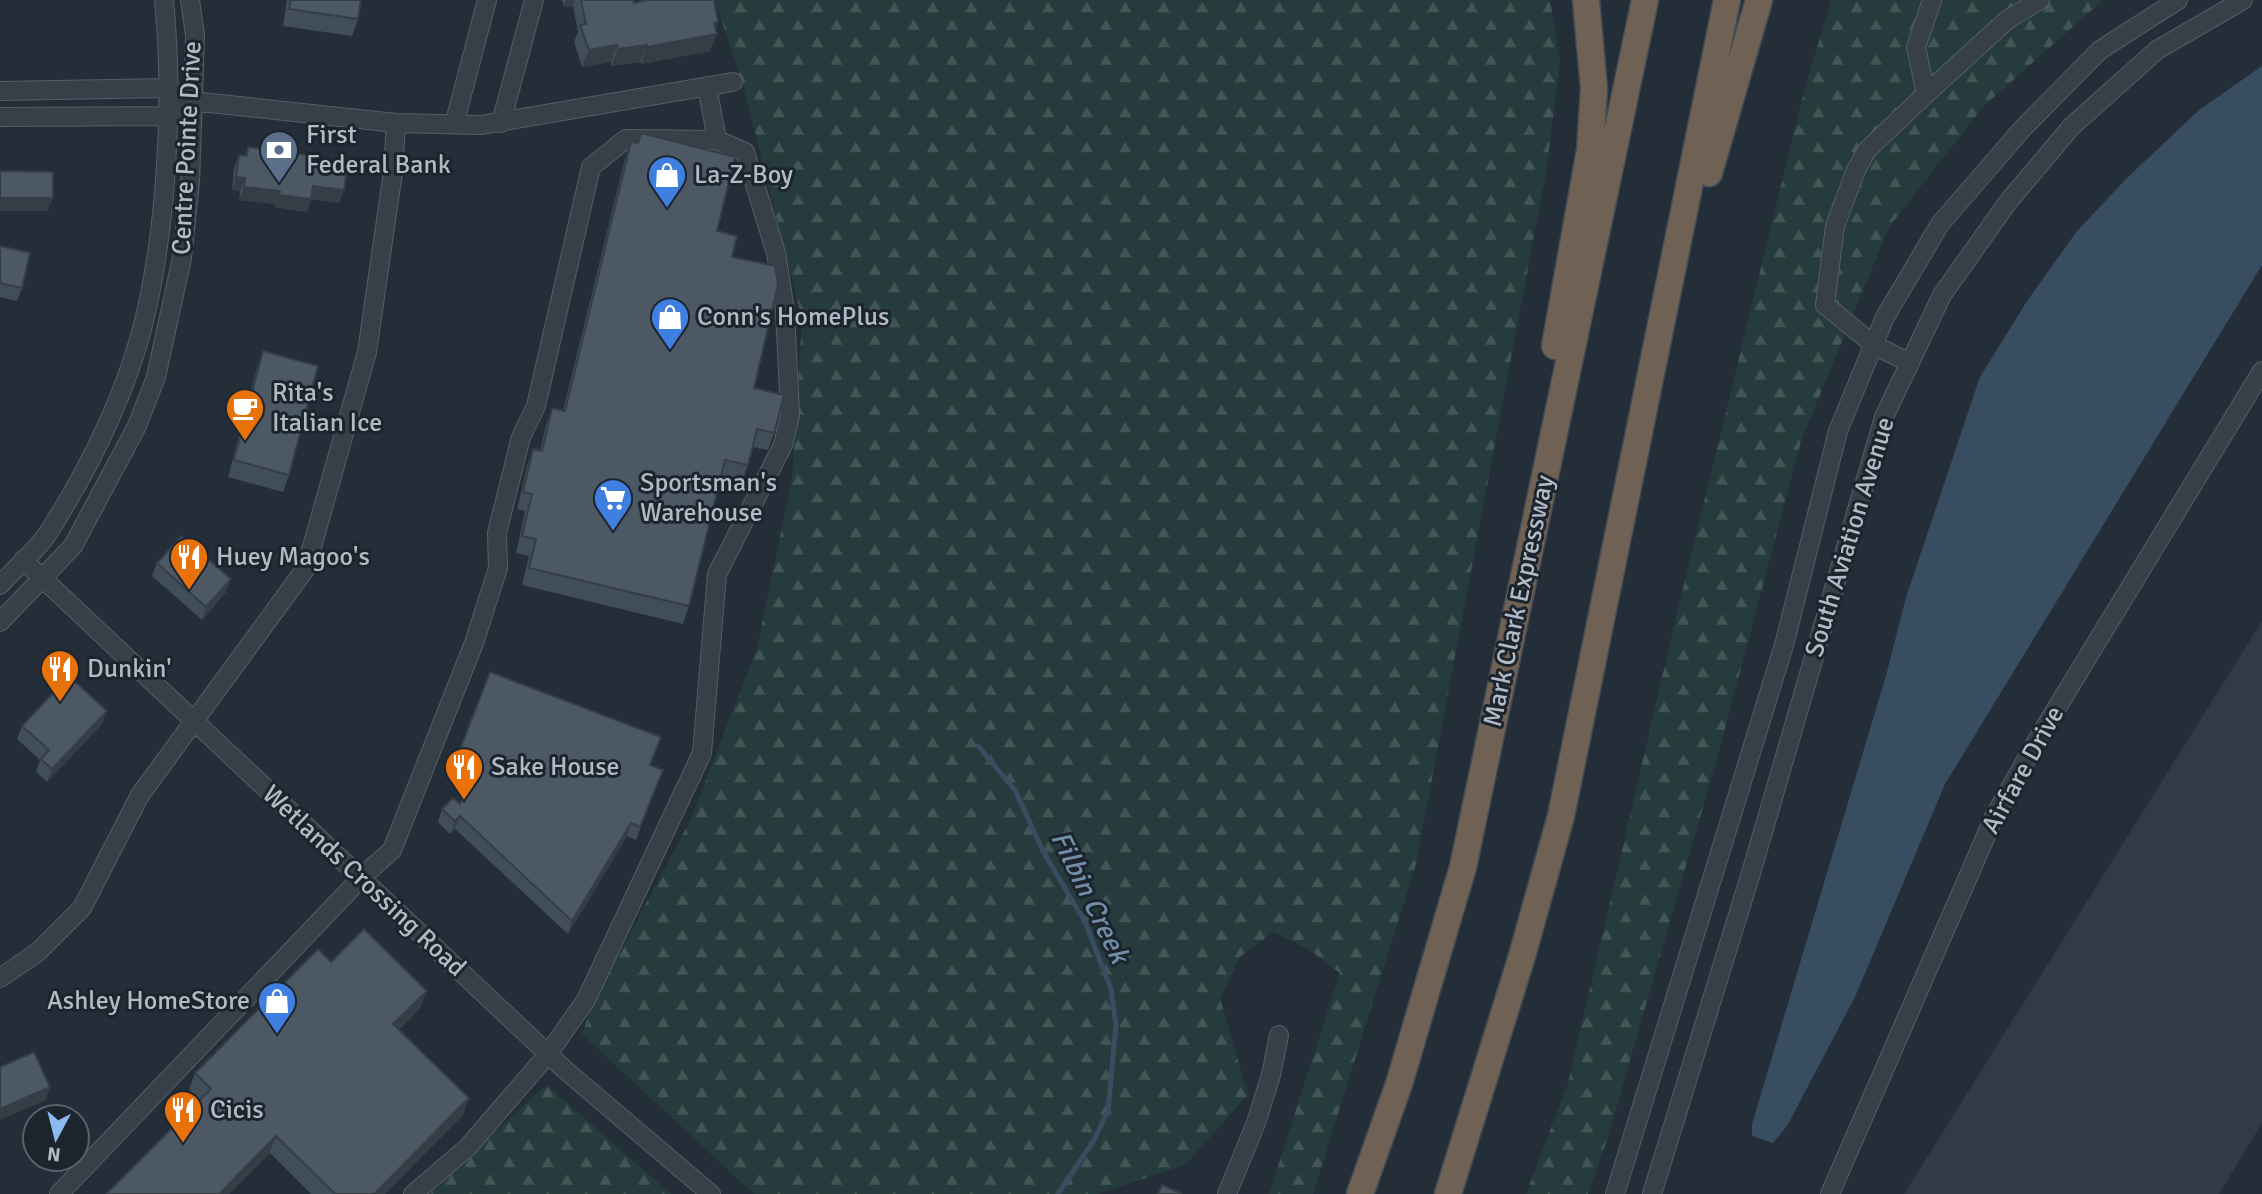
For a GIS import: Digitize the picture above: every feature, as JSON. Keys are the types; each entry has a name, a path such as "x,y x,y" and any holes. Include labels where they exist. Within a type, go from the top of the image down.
{"highway":[{"path":"1479,793 1590,150 1594,89 1586,0"},
{"name":"Mark Clark Expressway","path":"1360,1194 1399,1084 1463,867 1645,0"},
{"path":"1448,1194 1522,956 1561,816 1727,0"},
{"path":"1625,507 1701,198 1759,0"}],"street":[{"name":"Centre Pointe Drive","path":"0,585 49,532 104,432 141,332 156,253 167,117 168,41 164,0"},
{"name":"Centre Pointe Drive","path":"0,622 73,546 136,426 156,377 182,258 190,182 195,34 190,0"},
{"path":"454,125 487,0"},
{"path":"501,122 534,0"},
{"path":"1926,94 1916,47 1932,0"},
{"path":"1910,363 1874,345 1825,305 1835,226 1856,170 1867,150 2007,20 2040,0"},
{"name":"South Aviation Avenue","path":"1615,1194 1784,645 1839,431 1885,317 1940,224 2024,127 2100,50 2178,0"},
{"name":"South Aviation Avenue","path":"1652,1194 1751,873 1884,417 1942,295 2008,202 2071,127 2157,50 2243,0"},
{"path":"0,91 166,88 192,101 396,123 454,125 501,122 733,82"},
{"path":"707,86 717,140"},
{"path":"0,117 167,117 192,101"},
{"path":"0,978 38,952 82,908 140,795 306,568 367,352 386,227 396,123"},
{"path":"59,1194 361,878 392,850 474,643 498,568 497,533 521,437 536,406 591,167 626,139 717,140 745,152 776,253 785,310 790,415 783,444 765,484 742,522 718,574 702,753 586,1000 548,1054 468,1147 413,1194"},
{"name":"Airfare Drive","path":"1830,1194 1995,814 2262,371"},
{"name":"Wetlands Crossing Road","path":"23,560 548,1054 711,1194"},
{"path":"1227,1194 1256,1123 1271,1075 1279,1035"}],"shaded area":[{"path":"2262,621 2262,1123 2219,1194 1904,1194"}],"green space":[{"path":"715,0 1550,0 1560,61 1547,167 1416,864 1313,1194 1269,1194 1340,973 1308,949 1273,932 1240,957 1220,998 1248,1095 1185,1165 1098,1194 754,1194 582,1034 593,1003 690,821 757,648 792,478 802,319 744,89"},
{"path":"1831,0 2103,0 1984,106 1889,227 1801,441 1718,755 1607,1140 1588,1194 1526,1194 1568,1083 1677,613 1802,99"},
{"path":"547,1085 671,1194 425,1194"}],"water":[{"path":"2262,66 2262,265 1945,784 1855,997 1787,1126 1773,1143 1752,1136 1752,1124 1887,672 1906,597 1980,377 2027,301 2077,231 2126,179 2199,110"}],"building":[{"path":"291,0 361,0 358,19 289,9"},
{"path":"581,0 633,0 634,3 646,0 714,0 717,34 647,47 618,49 617,45 589,50 580,25 586,24"},
{"path":"641,133 735,157 717,231 737,236 732,257 775,266 778,285 754,388 784,395 774,433 757,429 748,465 725,460 689,606 529,568 536,539 522,536 532,494 523,492 533,449 542,451 552,408 565,411 631,142 638,143"},
{"path":"248,147 315,156 314,165 347,169 344,190 313,186 311,199 279,195 280,191 244,187 245,178 236,177 239,155 247,156"},
{"path":"0,171 53,172 53,198 0,198"},
{"path":"0,246 30,253 22,288 0,283"},
{"path":"263,351 318,366 289,475 234,460"},
{"path":"181,536 231,579 206,607 157,563"},
{"path":"490,672 661,737 650,765 663,770 640,827 631,823 572,921 460,816 455,821 442,809 453,798 460,804 472,770 455,762"},
{"path":"69,676 107,711 52,769 41,759 49,750 22,726"},
{"path":"364,929 427,991 393,1024 469,1098 374,1194 335,1194 276,1136 219,1194 106,1194 211,1089 195,1073 318,949 331,962"},
{"path":"34,1052 50,1087 0,1109 0,1067"},
{"path":"1162,1185 1183,1194 1158,1194"}],"waterway":[{"name":"Filbin Creek","path":"978,746 1015,790 1044,853 1085,922 1111,989 1116,1025 1108,1111 1094,1140 1058,1194"}],"place":[{"name":"First Federal Bank","path":"279,184"},
{"name":"La-Z-Boy","path":"667,209"},
{"name":"Conn's HomePlus","path":"670,351"},
{"name":"Rita's Italian Ice","path":"245,442"},
{"name":"Sportsman's Warehouse","path":"613,532"},
{"name":"Huey Magoo's","path":"189,591"},
{"name":"Dunkin'","path":"60,703"},
{"name":"Sake House","path":"464,801"},
{"name":"Ashley HomeStore","path":"277,1035"},
{"name":"Cicis","path":"183,1144"}]}
